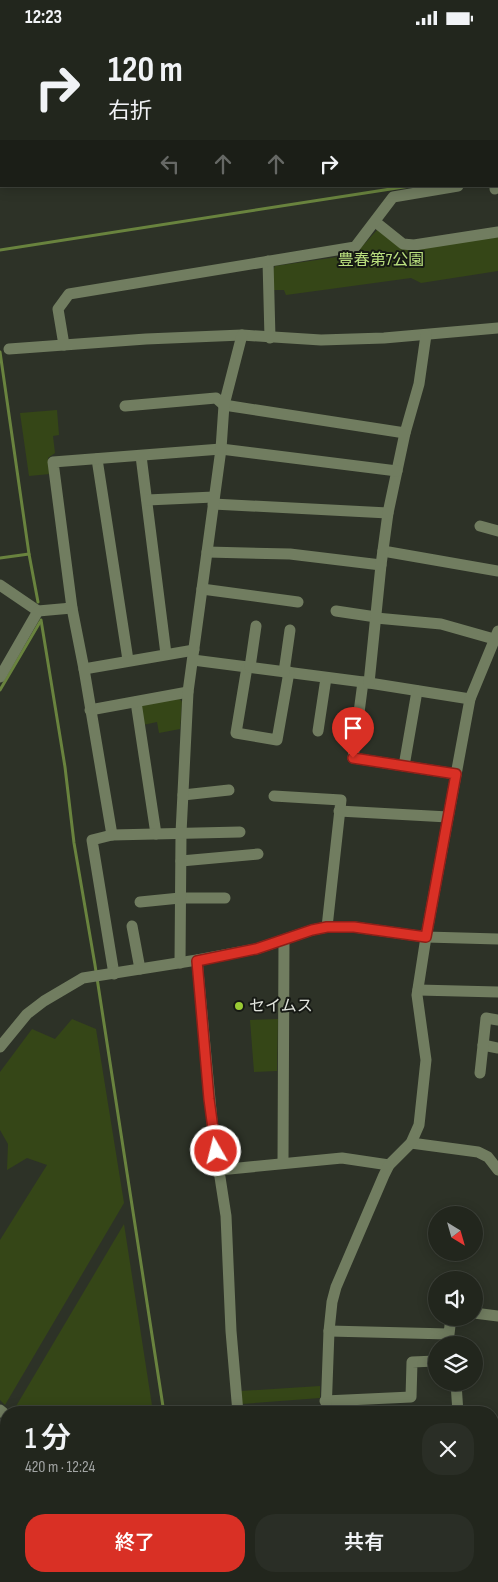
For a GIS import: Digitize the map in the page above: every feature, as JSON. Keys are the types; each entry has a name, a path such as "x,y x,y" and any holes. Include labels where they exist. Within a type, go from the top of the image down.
{"street":[{"path":"64,345 58,309 69,294 355,247 393,197 452,187"},
{"path":"378,224 403,244 414,245 498,232"},
{"path":"268,261 270,337"},
{"path":"9,349 146,339 242,335 321,340 426,335 498,328"},
{"path":"180,963 181,833 188,692 214,501 224,405 242,335"},
{"path":"426,335 419,384 405,433 388,513 376,618 353,758 456,774"},
{"path":"125,405 216,398 224,405 405,433"},
{"path":"112,835 72,608 53,462 220,449 397,471"},
{"path":"141,456 166,654"},
{"path":"96,459 128,661"},
{"path":"147,500 214,501 388,513"},
{"path":"480,526 498,531"},
{"path":"207,551 290,554 381,565"},
{"path":"383,551 498,571"},
{"path":"0,585 38,611 72,608"},
{"path":"202,589 298,602"},
{"path":"0,677 38,611"},
{"path":"325,1406 329,1331 332,1302 336,1287 389,1165 411,1143 419,1125 426,1060 417,995 426,937 470,699 495,643 441,624 376,618 336,611"},
{"path":"256,627 236,733 278,740 290,631"},
{"path":"84,669 166,654 194,655 249,667 470,699"},
{"path":"318,731 326,677"},
{"path":"404,766 417,691"},
{"path":"90,710 188,692"},
{"path":"136,701 156,834"},
{"path":"183,795 229,790"},
{"path":"274,795 341,800 327,927"},
{"path":"339,811 448,817"},
{"path":"114,974 92,840 112,835 240,832"},
{"path":"181,861 258,853"},
{"path":"140,902 180,898 226,898"},
{"path":"132,926 140,969"},
{"path":"0,1047 27,1015 44,1001 83,978 197,961 256,949 312,930 327,927 354,927 426,937 498,939"},
{"path":"283,1163 284,940"},
{"path":"197,961 209,1099 226,1216 231,1331 237,1406"},
{"path":"418,990 498,992"},
{"path":"480,1073 486,1019 498,1020"},
{"path":"483,1045 498,1048"},
{"path":"411,1143 478,1152 488,1157 498,1171"},
{"path":"219,1170 342,1158 389,1165"},
{"path":"483,1314 498,1315"},
{"path":"329,1331 449,1333 450,1326"},
{"path":"334,1406 411,1397 412,1362 428,1361"},
{"path":"457,1391 458,1406"}],"green space":[{"name":"豊春第7公園","path":"378,229 402,247 498,237 498,271 421,283 411,278 286,295 284,290 274,290 272,272 275,266 345,256 357,252"},
{"path":"57,410 59,435 53,436 55,453 48,458 50,474 29,476 20,413"},
{"path":"180,699 182,702 180,729 159,733 157,722 143,725 140,705"},
{"path":"72,1019 96,1029 124,1203 5,1405 0,1400 0,1240 47,1165 27,1158 7,1170 8,1144 0,1130 0,1072 32,1029 55,1039"},
{"path":"278,1019 277,1071 254,1072 250,1020"},
{"path":"124,1224 152,1406 16,1406"},
{"path":"320,1386 320,1398 242,1404 240,1391"}],"waterway":[{"path":"0,250 404,187"},
{"path":"0,352 29,554 38,602"},
{"path":"0,558 29,554"},
{"path":"41,620 65,767 74,843 95,965 163,1406"},
{"path":"0,690 40,622"}],"place":[{"name":"セイムス","path":"239,1006"}],"route":[{"path":"216,1151 209,1099 197,961 256,949 312,930 327,927 354,927 426,937 456,774 353,758"}]}
